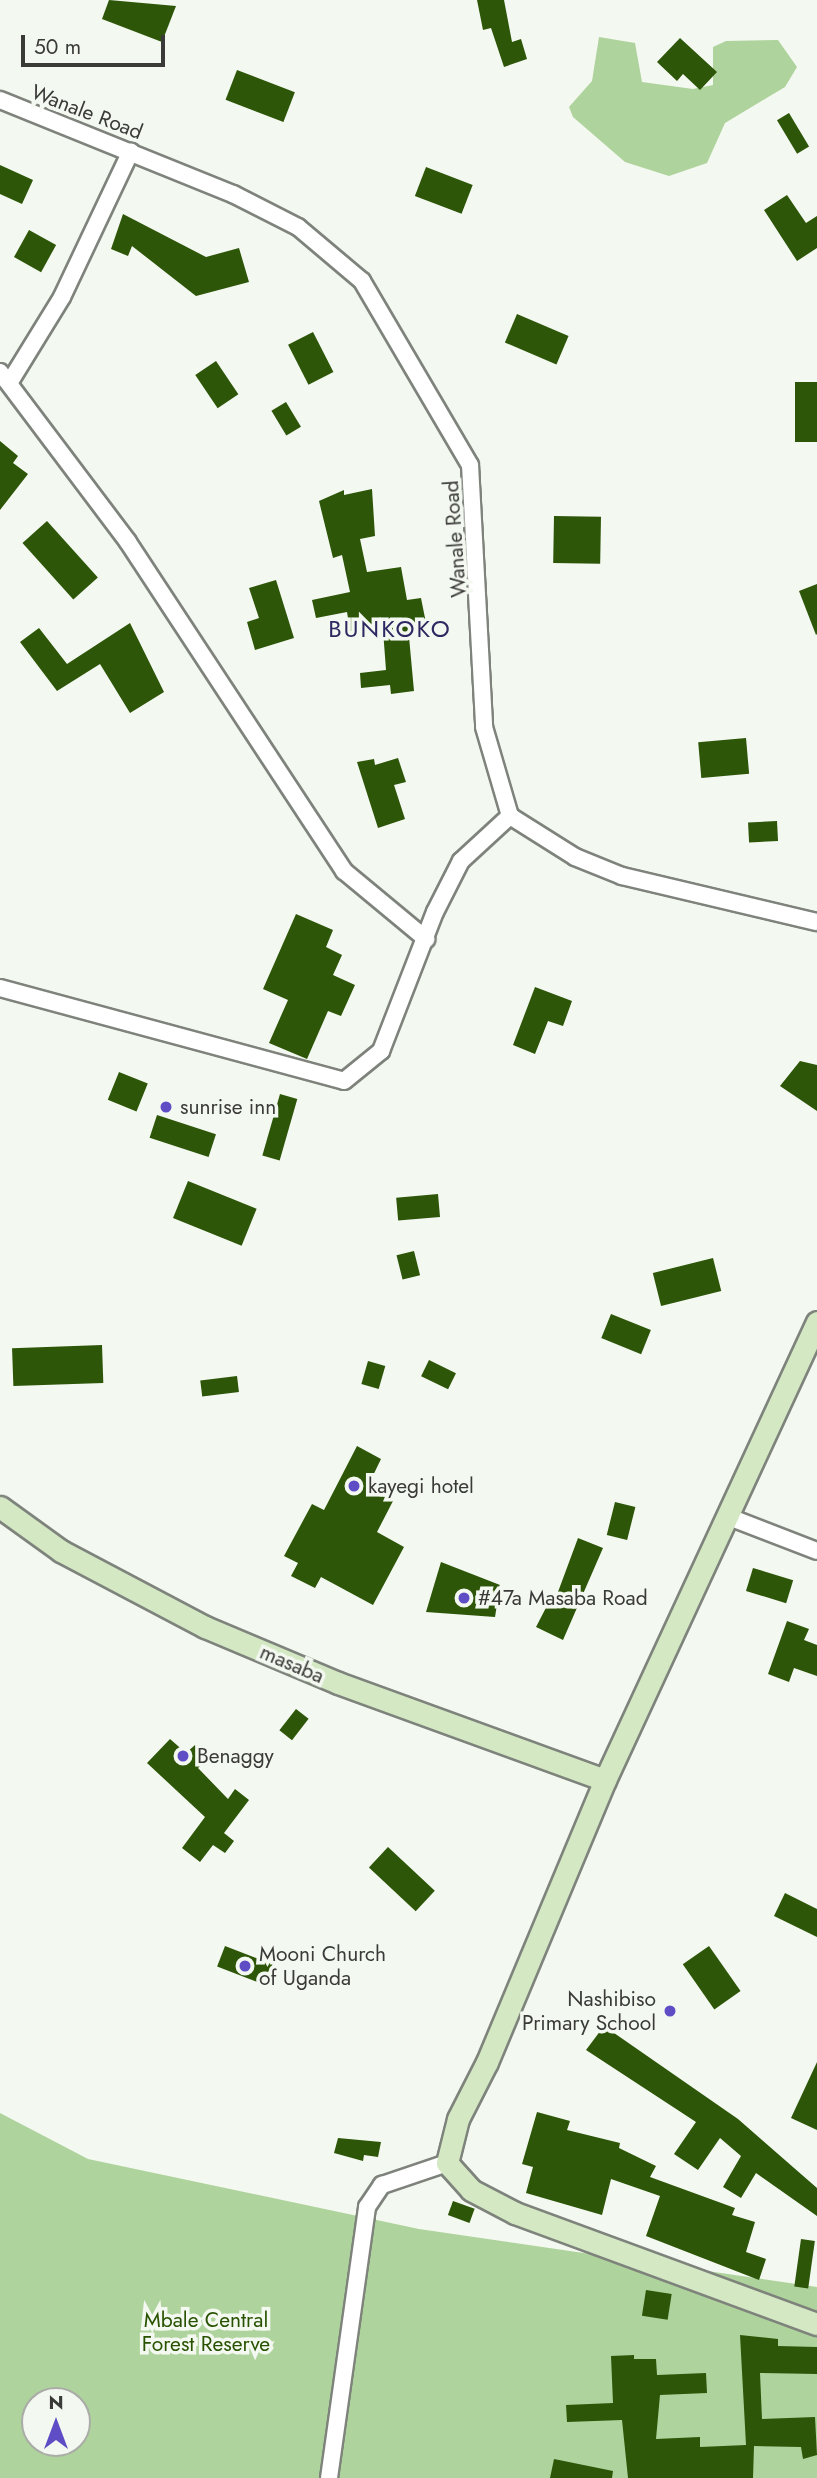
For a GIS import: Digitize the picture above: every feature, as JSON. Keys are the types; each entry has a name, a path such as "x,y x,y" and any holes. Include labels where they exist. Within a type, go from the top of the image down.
{"street":[{"name":"Wanale Road","path":"0,100 131,151 298,227 362,281 456,439 475,486 486,746 510,816"},
{"path":"131,151 62,297 5,376 128,542 344,872 426,939"},
{"path":"0,988 344,1081 381,1051 461,861 510,816 575,856 622,876 817,922"},
{"path":"447,2163 458,2119 487,2062 605,1780 817,1322"},
{"name":"masaba","path":"0,1507 61,1551 205,1627 338,1683 605,1780"},
{"path":"729,1517 817,1551"},
{"path":"447,2163 471,2190 515,2213 817,2324"},
{"path":"329,2478 367,2207 382,2185 447,2163"}],"green space":[{"path":"599,37 635,43 642,82 693,89 713,85 713,47 726,41 778,40 797,67 785,87 725,123 707,163 669,176 625,162 573,117 569,107 592,81"},
{"name":"Mbale Central Forest Reserve","path":"0,2113 88,2159 419,2229 817,2287 817,2478 0,2478"}],"building":[{"path":"109,0 176,6 162,42 102,19"},
{"path":"477,0 504,0 512,42 521,39 527,59 504,67 491,28 483,30"},
{"path":"680,38 717,72 700,90 683,74 677,81 657,62"},
{"path":"237,70 295,92 283,122 226,100"},
{"path":"789,113 809,146 797,154 777,120"},
{"path":"0,165 33,180 22,204 0,194"},
{"path":"426,167 473,185 462,214 415,196"},
{"path":"787,195 806,223 817,216 817,248 797,261 764,210"},
{"path":"123,214 206,257 239,248 249,282 196,296 132,246 128,256 111,249"},
{"path":"29,230 56,245 41,272 14,257"},
{"path":"517,314 569,336 556,364 505,343"},
{"path":"313,332 333,372 308,385 288,345"},
{"path":"216,361 238,394 218,408 195,375"},
{"path":"795,382 817,382 817,442 795,442"},
{"path":"286,402 301,427 286,436 271,411"},
{"path":"0,441 18,456 13,463 28,474 0,510"},
{"path":"372,489 375,536 360,539 367,572 401,567 407,600 421,598 426,623 408,626 414,691 391,694 390,685 361,688 360,673 386,670 383,630 350,631 347,612 316,618 312,600 350,592 342,555 333,558 319,501 344,490 344,495"},
{"path":"554,516 601,517 600,564 553,563"},
{"path":"47,521 98,577 73,600 22,543"},
{"path":"276,580 294,638 255,650 247,622 259,618 249,588"},
{"path":"817,584 817,634 816,635 799,591"},
{"path":"130,623 164,692 130,713 100,664 57,691 20,642 39,628 67,664"},
{"path":"746,738 749,774 701,778 698,742"},
{"path":"398,758 406,782 394,785 405,819 378,828 357,762 374,759 375,765"},
{"path":"777,821 778,841 749,842 748,823"},
{"path":"296,914 333,930 326,947 342,955 333,975 355,985 341,1016 328,1011 307,1059 269,1043 288,1000 263,989"},
{"path":"535,987 572,1001 563,1026 548,1021 535,1054 513,1045"},
{"path":"800,1061 817,1065 817,1111 780,1086"},
{"path":"119,1072 148,1084 137,1111 108,1100"},
{"path":"280,1094 297,1099 280,1160 262,1156"},
{"path":"157,1115 216,1134 209,1157 150,1138"},
{"path":"188,1181 257,1209 242,1246 173,1218"},
{"path":"438,1194 440,1217 398,1221 396,1198"},
{"path":"414,1251 420,1275 403,1280 397,1255"},
{"path":"713,1258 721,1291 661,1306 653,1273"},
{"path":"611,1314 651,1330 641,1354 601,1338"},
{"path":"102,1345 103,1383 13,1386 12,1348"},
{"path":"429,1360 456,1373 448,1389 421,1376"},
{"path":"368,1361 385,1366 379,1389 361,1384"},
{"path":"237,1376 239,1392 202,1396 200,1381"},
{"path":"357,1446 381,1459 367,1488 393,1501 377,1532 404,1547 373,1605 321,1577 315,1588 291,1576 298,1563 284,1556 312,1504 324,1510"},
{"path":"615,1502 635,1507 627,1540 607,1535"},
{"path":"578,1538 603,1548 563,1640 536,1627 551,1598 555,1600"},
{"name":"#47a Masaba Road","path":"441,1562 500,1585 495,1617 426,1612"},
{"path":"753,1568 793,1580 786,1603 746,1591"},
{"path":"787,1621 809,1629 804,1640 817,1645 817,1676 794,1668 789,1682 768,1674"},
{"path":"296,1709 309,1719 292,1740 279,1730"},
{"path":"170,1739 186,1753 195,1745 208,1758 198,1768 228,1799 235,1789 249,1800 224,1833 234,1841 225,1853 213,1845 200,1862 182,1848 205,1817 147,1763"},
{"path":"388,1847 435,1891 416,1911 369,1867"},
{"path":"785,1893 817,1909 817,1937 774,1916"},
{"name":"Mooni Church of Uganda","path":"225,1946 273,1964 265,1985 217,1967"},
{"path":"709,1946 741,1991 714,2009 683,1964"},
{"path":"604,2026 738,2119 817,2188 817,2216 756,2173 741,2198 723,2187 741,2156 720,2138 698,2170 674,2154 696,2122 586,2050"},
{"path":"817,2062 817,2130 791,2118"},
{"path":"537,2112 570,2121 567,2130 620,2143 619,2148 656,2166 650,2177 735,2208 732,2215 755,2222 746,2252 766,2259 759,2280 646,2236 660,2196 611,2179 602,2215 526,2193 533,2167 522,2164"},
{"path":"338,2138 381,2142 378,2157 364,2155 363,2161 334,2153"},
{"path":"453,2201 475,2209 469,2223 448,2215"},
{"path":"801,2239 815,2241 808,2288 794,2287"},
{"path":"646,2290 672,2294 668,2320 642,2316"},
{"path":"740,2335 778,2339 778,2346 817,2347 817,2374 760,2373 762,2419 815,2417 817,2455 803,2459 801,2447 754,2446 753,2478 628,2478 622,2420 567,2422 566,2405 613,2403 611,2356 634,2355 634,2359 656,2359 657,2375 706,2373 707,2393 660,2395 656,2439 700,2437 700,2447 746,2445"},
{"path":"554,2459 613,2471 612,2478 550,2478"}],"place":[{"name":"sunrise inn","path":"166,1107"},
{"name":"kayegi hotel","path":"354,1486"},
{"name":"#47a Masaba Road","path":"464,1598"},
{"name":"Benaggy","path":"183,1756"},
{"name":"Mooni Church of Uganda","path":"245,1966"},
{"name":"Nashibiso Primary School","path":"670,2011"}],"district":[{"name":"BUNKOKO","path":"390,629"}]}
